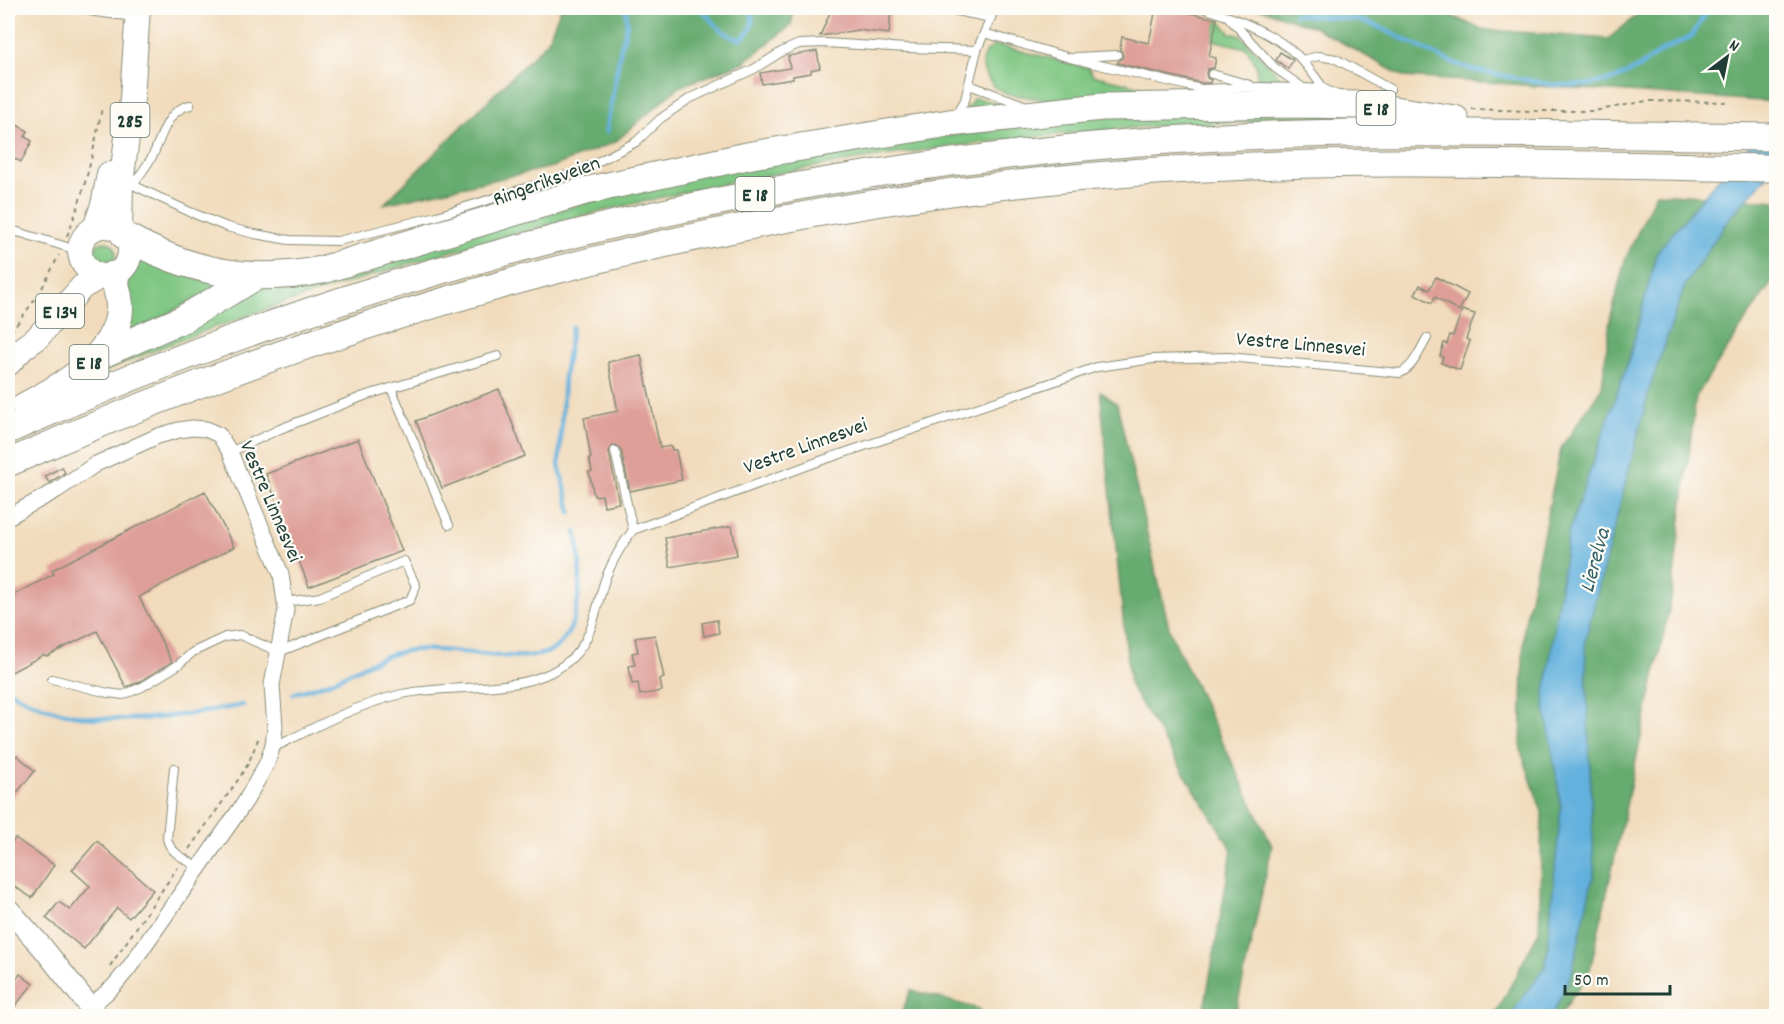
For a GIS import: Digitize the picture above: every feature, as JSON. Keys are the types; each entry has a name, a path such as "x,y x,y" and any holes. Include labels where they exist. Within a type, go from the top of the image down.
{"highway":[{"name":"E 18","path":"123,234 159,253 199,268 255,277 294,275 322,270 585,191 657,175 826,142 1044,111 1185,105 1361,105 1483,121 1536,134"},
{"name":"E 18","path":"8,430 209,347 371,291 525,246 717,201 854,176 927,165 1142,142 1328,134 1776,137"},
{"name":"E 18","path":"8,463 128,410 318,340 507,281 706,234 867,204 1064,179 1244,166 1426,163 1776,168"},
{"name":"E 18","path":"8,415 51,391 94,358 107,342 118,320 119,299 107,275"},
{"name":"E 18","path":"94,358 194,314 255,277"},
{"name":"E 18","path":"8,481 42,462 102,435 128,410"}],"main road":[{"name":"285","path":"123,234 121,184 132,99 133,10"},
{"name":"285","path":"95,228 104,205 121,184"},
{"path":"95,228 108,226 123,234"},
{"name":"E 134","path":"13,349 30,331 84,237 95,228"},
{"name":"E 134","path":"13,349 38,338 82,287 124,267 130,255 130,249 123,234"},
{"name":"E 134","path":"74,252 92,273 107,275"},
{"path":"8,909 44,948 94,1012"}],"street":[{"path":"92,8 133,10"},
{"name":"Vestre Linnesvei","path":"10,515 57,490 96,464 172,431 192,428 213,432 224,440 230,452 281,574 286,602 272,685 275,727 273,745 258,781 200,868 94,1012"}],"lane":[{"path":"942,8 991,18"},
{"path":"949,123 962,108 977,50 995,8"},
{"path":"1203,8 1228,16 1270,36 1302,60 1324,89"},
{"path":"1228,16 1275,68 1303,88"},
{"path":"984,33 1070,58 1201,89 1257,87 1324,89 1361,105"},
{"name":"Ringeriksveien","path":"121,184 227,227 289,240 338,241 436,216 580,171 636,142 660,119 689,99 753,69 793,46 825,43 977,50"},
{"path":"1070,58 1117,55"},
{"path":"1302,60 1319,56 1336,59 1390,89"},
{"path":"1212,74 1257,87"},
{"path":"969,85 1044,111"},
{"path":"121,184 151,158 171,117 183,107 190,105"},
{"path":"8,229 74,252"},
{"name":"Vestre Linnesvei","path":"633,530 820,461 1097,367 1153,359 1227,357 1400,373 1410,365 1427,338"},
{"path":"230,452 338,406 391,387 498,356"},
{"path":"391,387 449,525"},
{"path":"273,745 279,745 370,704 403,694 519,683 537,679 555,671 575,655 586,641 606,578 617,553 633,530 615,451"},
{"path":"52,679 108,693 123,694 142,687 178,665 193,652 225,637 240,635 279,652 410,600 416,586 404,561 320,597 286,602"},
{"path":"174,768 168,845 172,851 200,868"}],"path":[{"path":"1467,109 1594,111 1647,101 1730,102"},
{"path":"13,349 39,294 74,252 83,192 102,107"}],"green space":[{"path":"561,8 794,8 791,25 744,62 679,87 615,142 552,167 384,204 547,42"},
{"path":"1258,8 1435,8 1480,29 1608,39 1646,8 1776,8 1776,102 1404,77 1314,27"},
{"path":"1216,21 1222,23 1230,33 1241,36 1281,78 1257,77 1256,65 1246,48 1212,40"},
{"path":"994,46 1089,68 1092,75 1181,96 1049,100 1006,94 993,86 984,72 982,61 985,53"},
{"path":"974,98 1003,104 966,111"},
{"path":"1106,113 1340,115 1339,119 1158,126 1008,140 808,168 661,197 466,247 297,299 154,351 84,381 83,377 231,296 700,173"},
{"path":"1656,193 1776,201 1776,277 1696,396 1671,600 1590,970 1560,1016 1491,1016 1499,1008 1539,931 1542,812 1521,751 1524,627 1561,448 1602,387 1610,320 1625,260"},
{"path":"105,242 113,245 116,253 113,261 105,264 97,261 94,253 97,245"},
{"path":"139,257 229,281 120,339 128,281"},
{"path":"1100,391 1117,404 1170,632 1272,846 1235,1016 1203,1016 1232,850 1130,686"},
{"path":"911,990 979,1009 981,1016 900,1016"}],"water":[{"name":"Lierelva","path":"1776,116 1776,167 1729,218 1685,285 1650,387 1585,641 1594,872 1572,972 1552,1016 1510,1016 1546,965 1561,806 1544,700 1568,534 1629,359 1657,252 1711,187"}],"building":[{"path":"832,8 891,8 889,34 858,30 820,36"},
{"path":"1156,8 1217,19 1209,56 1216,58 1214,68 1208,69 1206,73 1207,78 1211,80 1210,83 1117,63 1123,57 1120,50 1122,37 1149,43"},
{"path":"817,51 820,68 811,70 811,73 793,76 793,79 762,84 760,73 790,68 788,56"},
{"path":"1280,52 1293,60 1288,69 1276,60"},
{"path":"8,120 28,131 25,137 32,141 21,162 8,155"},
{"path":"1436,277 1468,294 1459,311 1435,297 1432,303 1415,294 1420,285 1429,290"},
{"path":"1462,310 1475,314 1466,339 1470,341 1460,370 1441,363 1443,357 1440,356 1444,343 1447,344 1450,335 1453,336"},
{"path":"641,355 660,448 671,446 672,450 676,450 682,480 630,491 621,450 613,445 609,452 619,503 604,506 602,495 594,496 589,472 592,471 589,458 591,458 584,418 618,411 608,362"},
{"path":"499,389 525,456 442,488 416,421"},
{"path":"358,439 402,551 309,587 266,474"},
{"path":"62,467 65,473 49,483 45,476"},
{"path":"205,491 234,547 139,597 172,662 139,682 126,687 97,631 47,656 43,655 8,674 8,609 14,606 11,600 15,598 13,595 54,574 52,570"},
{"path":"732,526 737,555 670,567 665,538"},
{"path":"717,620 719,633 704,636 702,623"},
{"path":"655,635 664,678 660,679 662,691 640,695 638,683 632,684 629,666 635,665 632,653 638,652 635,638"},
{"path":"17,755 35,771 8,803 8,767"},
{"path":"15,838 54,865 32,898 8,882 8,849"},
{"path":"97,841 153,890 129,918 117,908 84,949 46,918 59,902 70,910 90,886 72,870"},
{"path":"20,974 33,984 8,1015 8,977 14,982"}],"waterway":[{"path":"606,132 627,25 626,8"},
{"path":"701,8 724,32 741,39 752,25 751,8"},
{"path":"1295,14 1358,20 1377,26 1444,59 1473,70 1554,85 1586,85 1615,79 1692,36 1709,8"},
{"path":"571,512 559,465 564,377 572,327"},
{"path":"293,694 328,683 380,659 413,650 526,656 542,654 554,649 562,642 570,629 579,594 580,573 576,532"},
{"path":"8,690 35,704 63,713 93,718 153,718 243,705"}]}
